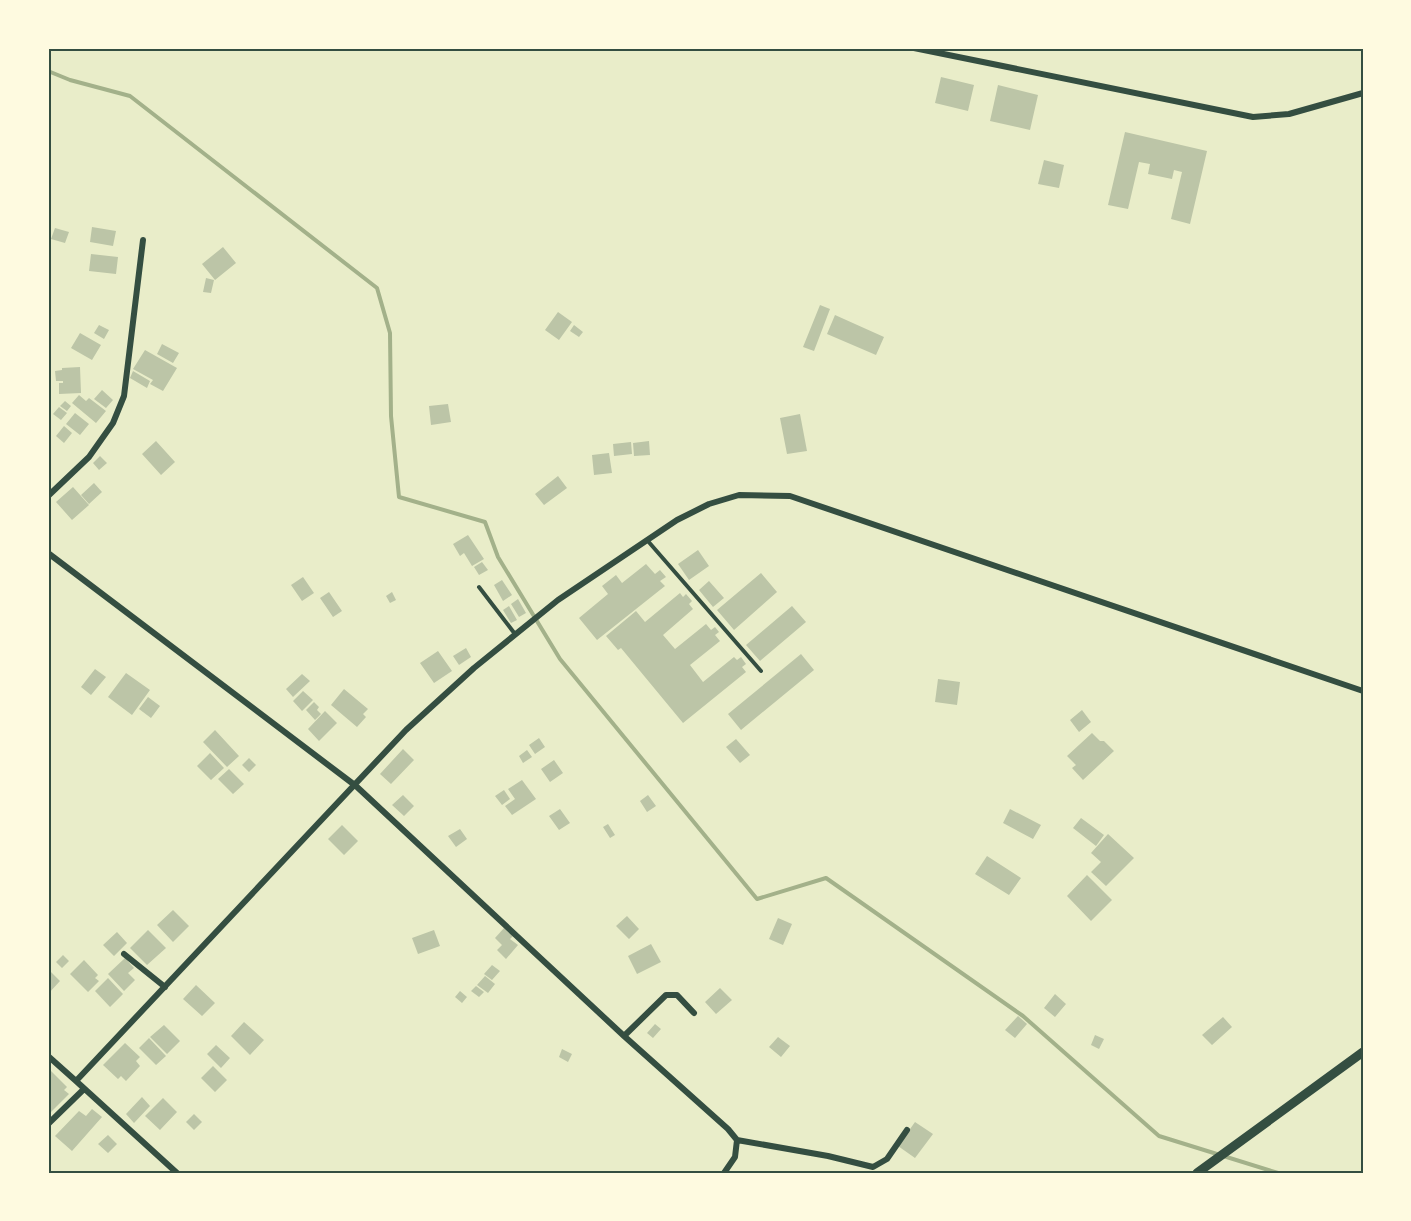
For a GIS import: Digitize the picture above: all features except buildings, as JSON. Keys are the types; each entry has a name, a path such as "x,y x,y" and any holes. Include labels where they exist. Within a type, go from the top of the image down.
{"street":[{"path":"914,48 1253,117 1289,114 1363,93"},
{"path":"48,496 89,457 113,423 124,396 142,240"},
{"path":"76,1081 356,786 406,730 474,668 558,600 677,520 718,501 739,495 790,496 1363,691"},
{"path":"48,553 356,786 624,1036 728,1129 737,1140 828,1156 873,1167 887,1159 907,1130"},
{"path":"124,954 165,987"},
{"path":"624,1036 666,995 677,995 694,1013"},
{"path":"1201,1171 1363,1052"},
{"path":"48,1056 177,1173"},
{"path":"48,1124 84,1089"},
{"path":"724,1173 735,1157 737,1140"}],"lane":[{"path":"647,540 760,671"},
{"path":"479,587 515,635"}],"waterway":[{"path":"48,71 70,80 130,96 377,288 390,333 391,416 399,497 485,522 498,557 560,659 757,899 826,878 1023,1016 1159,1136 1278,1173"}]}
